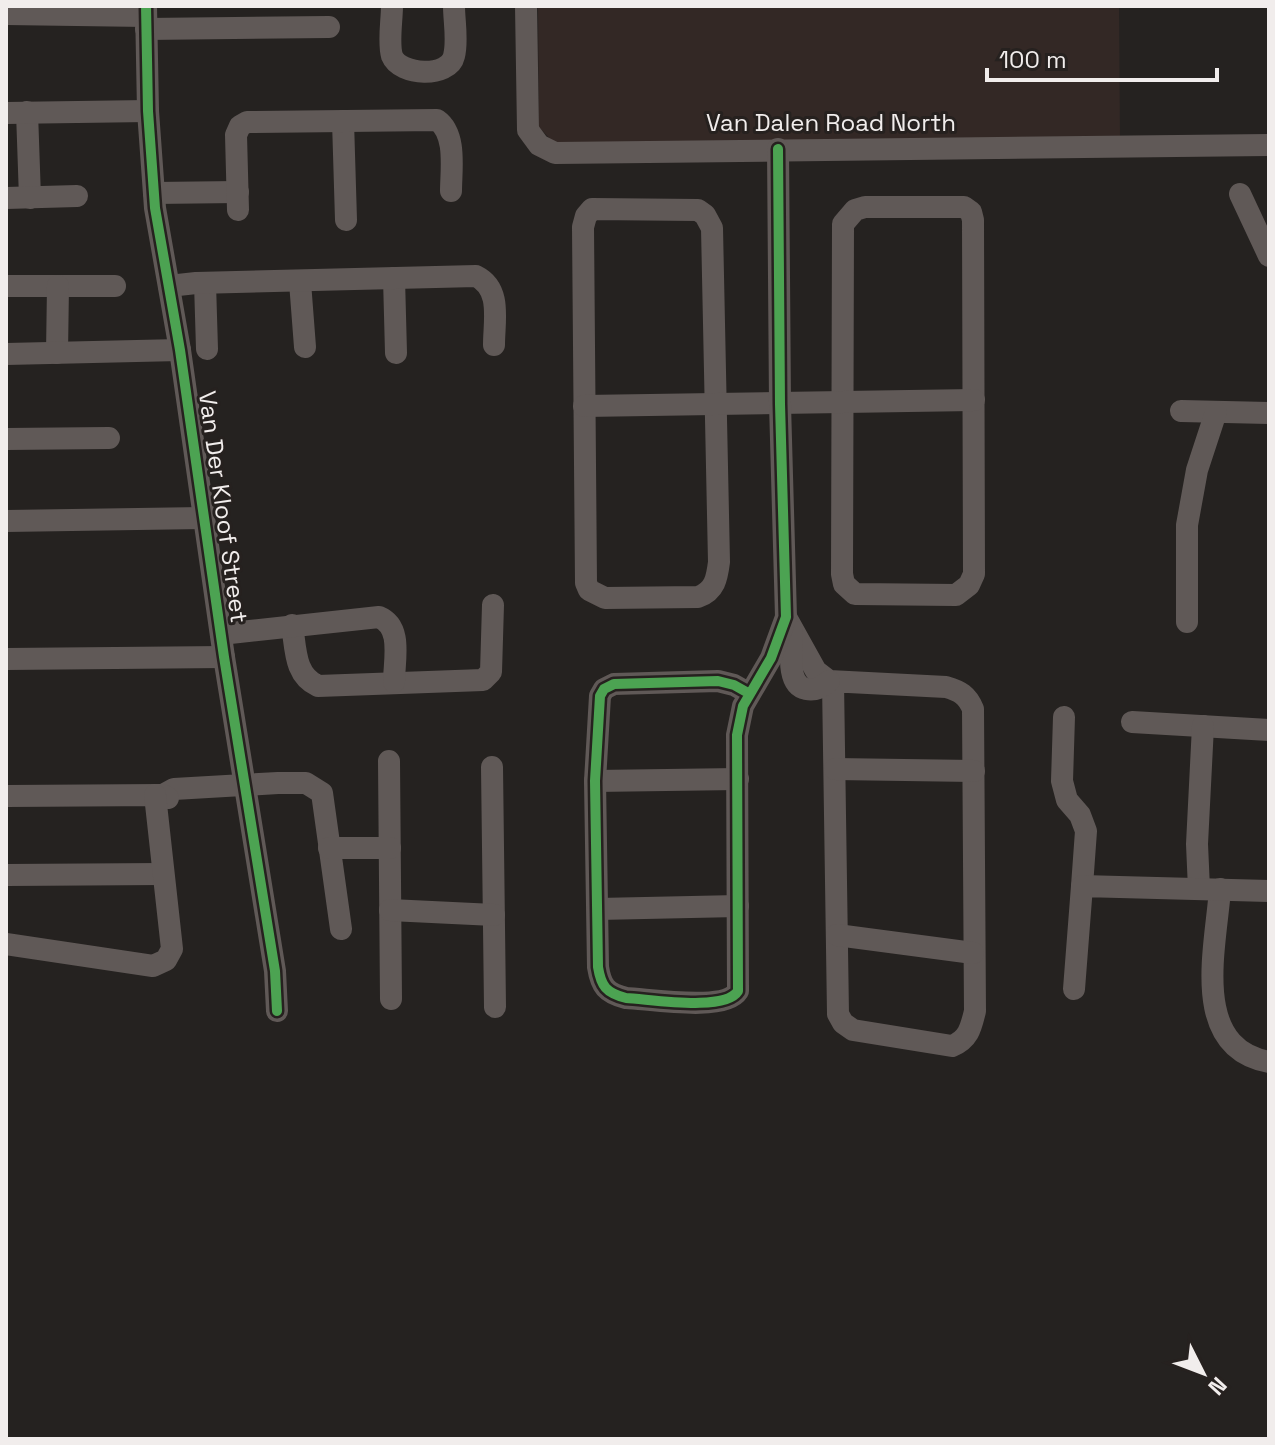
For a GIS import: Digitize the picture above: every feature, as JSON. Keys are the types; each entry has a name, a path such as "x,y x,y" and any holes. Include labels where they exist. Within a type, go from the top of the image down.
{"street":[{"path":"392,6 392,55 398,65 408,69 438,71 448,66 454,57 454,6"},
{"name":"Van Dalen Road North","path":"526,6 528,130 539,145 555,153 1269,145"},
{"path":"6,14 256,17 329,27"},
{"name":"Van Der Kloof Street","path":"146,17 154,193 275,971 277,1011"},
{"path":"30,198 16,113 148,111"},
{"path":"154,193 238,201 236,135 240,126 247,122 437,120 442,122 450,137 451,191"},
{"path":"343,121 346,220"},
{"path":"778,149 780,404 789,622 816,671 831,682 946,687 958,690 973,709 975,1011 970,1032 962,1042 952,1046 853,1030 843,1023 838,1014 831,682"},
{"path":"1240,194 1269,256"},
{"path":"6,198 77,196"},
{"path":"865,207 964,207 971,212 973,220 974,574 969,585 956,595 855,594 844,584 841,403 843,224 855,210 865,207"},
{"path":"592,209 698,210 709,220 712,228 716,406 719,562 712,589 698,597 605,598 589,590 586,583 583,227 592,209"},
{"path":"169,286 476,276 486,281 495,292 494,345"},
{"path":"394,278 396,353"},
{"path":"300,282 305,347"},
{"path":"205,283 207,349"},
{"path":"6,286 115,286"},
{"path":"57,353 58,286"},
{"path":"6,354 180,350"},
{"path":"584,406 974,400"},
{"path":"1181,411 1269,413"},
{"path":"1187,622 1187,525 1197,470 1216,412"},
{"path":"6,439 109,438"},
{"path":"6,521 203,518"},
{"path":"292,625 299,670 307,681 318,686 483,680 489,677 493,605"},
{"path":"221,634 379,617 389,621 395,631 394,682"},
{"path":"750,694 718,681 614,684 604,689 600,696 595,781 598,967 600,982 605,990 626,998 719,1003 734,997 738,991 737,735 743,706 750,694 771,658 789,622"},
{"path":"6,659 224,657"},
{"path":"1064,717 1062,781 1067,800 1080,815 1086,831 1074,989"},
{"path":"1132,722 1269,730"},
{"path":"1203,726 1197,844 1209,889 1215,1010 1236,1049 1257,1060 1269,1062"},
{"path":"389,761 391,999"},
{"path":"492,767 495,1007"},
{"path":"835,769 974,771"},
{"path":"595,781 738,779"},
{"path":"6,796 159,795 174,789 246,793 306,783 315,786 322,793 341,929"},
{"path":"6,944 153,966 161,964 172,949 163,874 159,795"},
{"path":"329,848 390,848"},
{"path":"6,875 163,874"},
{"path":"1082,886 1269,891"},
{"path":"598,909 738,906"},
{"path":"390,910 494,915"},
{"path":"837,935 973,953"}],"shaded area":[{"path":"538,6 1119,6 1120,140 555,144 539,127"}],"cycle path":[{"path":"146,6 148,111 155,208 180,350 224,657 275,971 277,1011"},
{"path":"750,694 734,685 718,681 614,684 604,689 600,696 595,781 598,967 603,984 614,994 626,998 703,1003 730,997 738,991 737,735 743,706 771,658 786,617 778,149"}]}
